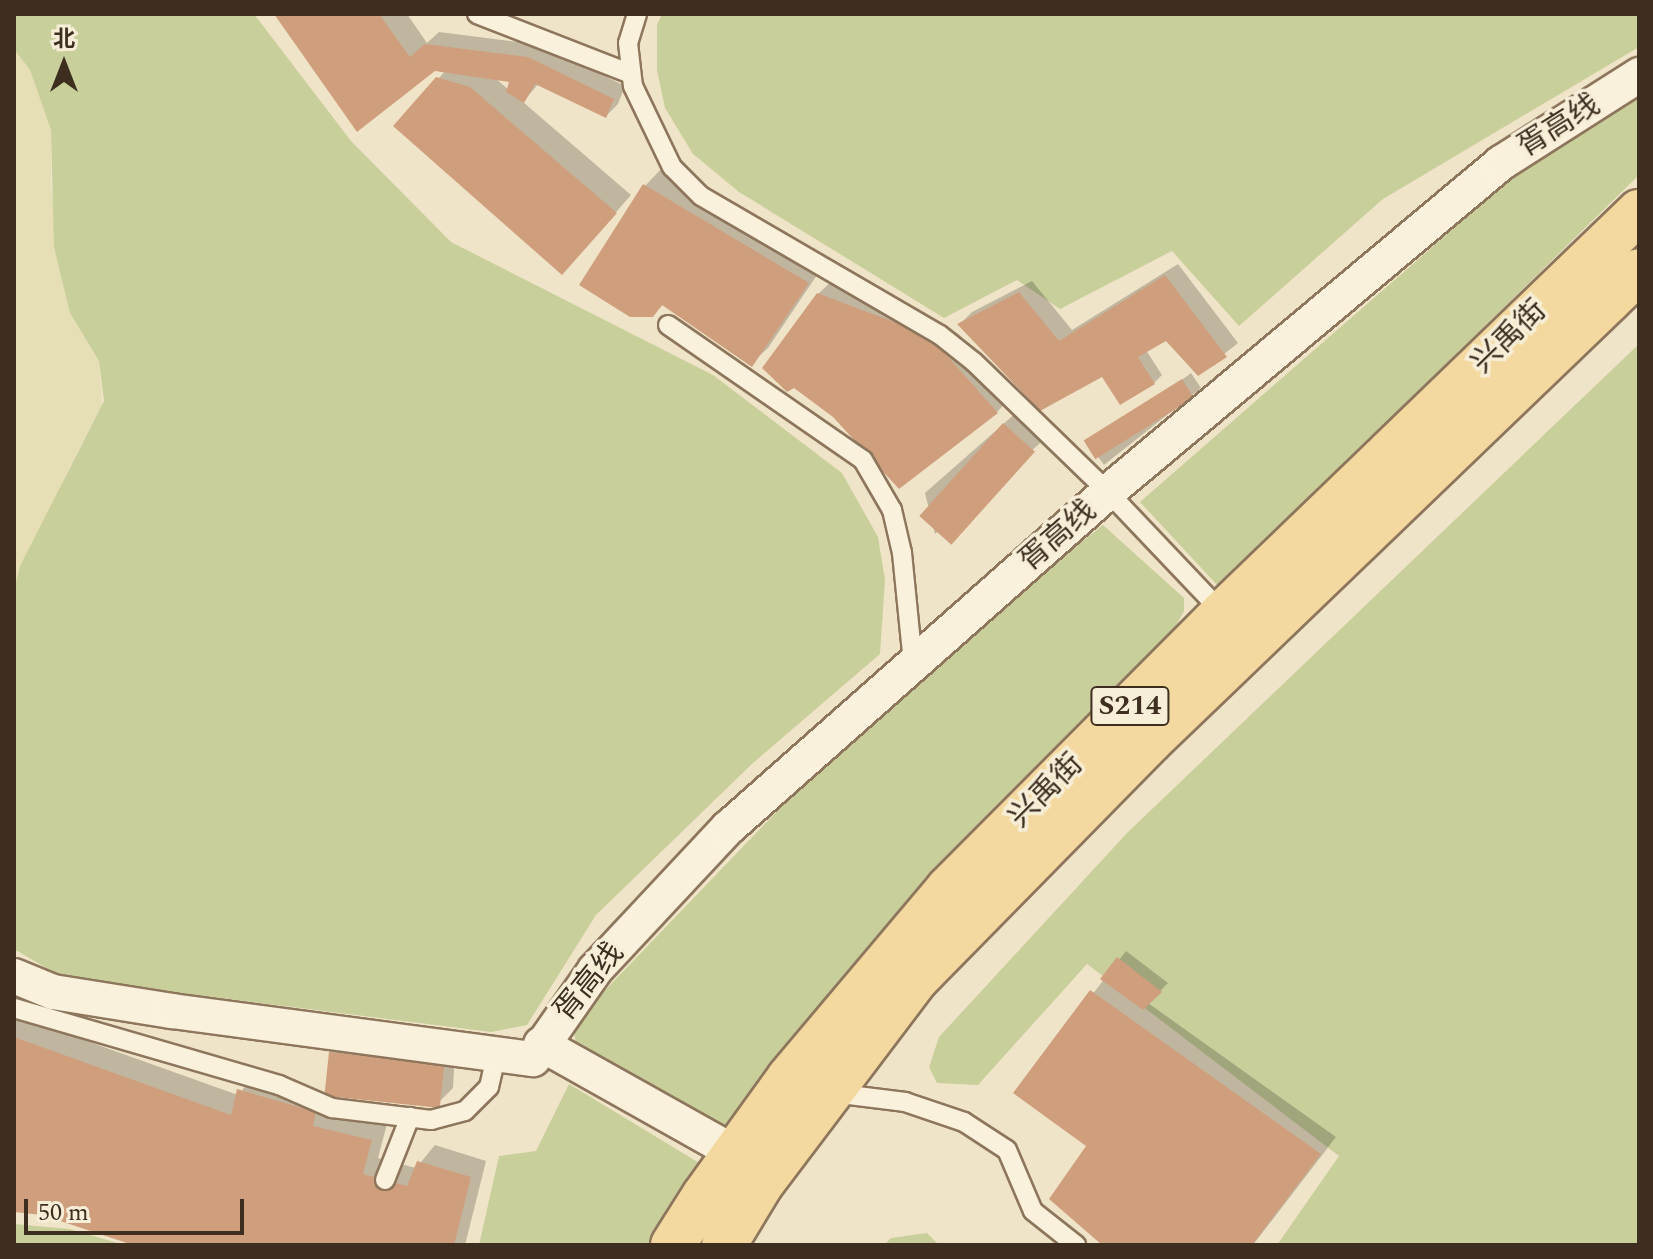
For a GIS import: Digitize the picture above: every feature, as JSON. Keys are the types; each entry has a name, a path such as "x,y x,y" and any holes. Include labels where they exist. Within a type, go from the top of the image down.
{"main road":[{"name":"兴禹街","path":"673,1245 789,1078 948,889 1223,613 1639,212"},
{"name":"兴禹街","path":"724,1245 761,1184 916,979 1014,877 1639,271"}],"street":[{"name":"胥高线","path":"537,1051 595,970 728,828 913,664 1108,492 1501,163 1639,75"},
{"path":"14,976 53,992 172,1011 497,1053 537,1051 735,1153"}],"lane":[{"path":"477,14 631,74"},
{"path":"637,14 628,43 633,86 672,167 701,196 940,335 974,362 1108,492 1223,613"},
{"path":"668,325 863,460 892,510 902,553 913,664"},
{"path":"14,1008 279,1085 332,1108 431,1120 465,1111 489,1087 497,1053"},
{"path":"830,1093 905,1102 964,1122 1007,1150 1033,1211 1076,1245"},
{"path":"385,1180 410,1117"}],"shaded area":[{"path":"14,49 30,70 51,130 51,189 70,313 99,361 102,405 68,470 14,590"}],"green space":[{"path":"14,14 254,14 351,141 451,242 713,375 842,473 878,537 885,580 880,654 753,763 596,915 527,1025 491,1032 141,988 92,995 14,949 14,591 20,566 104,401 99,361 70,313 54,247 51,130 30,70 14,49"},
{"path":"662,14 1639,14 1639,47 1383,199 1239,326 1172,251 1060,309 1017,280 944,318 739,192 693,154 665,108 657,70 657,25"},
{"path":"1639,96 1639,175 1219,587 1140,502 1508,181"},
{"path":"1639,344 1639,1245 1277,1245 1339,1156 1087,964 978,1085 937,1083 929,1067 939,1037 1127,833"},
{"path":"1103,525 1184,598 1184,611 1171,635 936,869 858,961 740,1125 723,1128 578,1049 573,1031 586,1010 783,805 1053,564"},
{"path":"569,1084 701,1164 651,1245 479,1245 499,1156 536,1151"},
{"path":"14,1224 70,1229 124,1245 14,1245"},
{"path":"927,1233 939,1245 884,1245 891,1238"}],"building":[{"path":"274,14 379,14 410,57 425,44 528,57 614,99 606,118 535,84 524,103 506,92 509,82 435,71 357,132"},
{"path":"436,77 470,87 617,213 562,275 393,126"},
{"path":"643,184 809,283 752,367 662,305 653,317 630,317 579,285"},
{"path":"1165,275 1227,357 1198,376 1166,341 1138,357 1155,384 1120,405 1102,377 1040,411 957,324 1019,292 1059,341"},
{"path":"817,293 899,324 942,350 998,413 899,489 833,417 794,388 787,392 762,368"},
{"path":"1182,379 1194,398 1095,459 1084,440"},
{"path":"1003,423 1035,452 951,545 919,516"},
{"path":"1117,957 1162,992 1143,1010 1100,979"},
{"path":"1090,990 1321,1154 1252,1245 1102,1245 1049,1199 1086,1146 1013,1093"},
{"path":"14,1037 231,1115 237,1089 316,1112 313,1126 372,1140 363,1174 407,1186 417,1161 471,1177 454,1245 133,1245 42,1215 14,1212"},
{"path":"329,1052 444,1064 440,1108 324,1096"}]}
